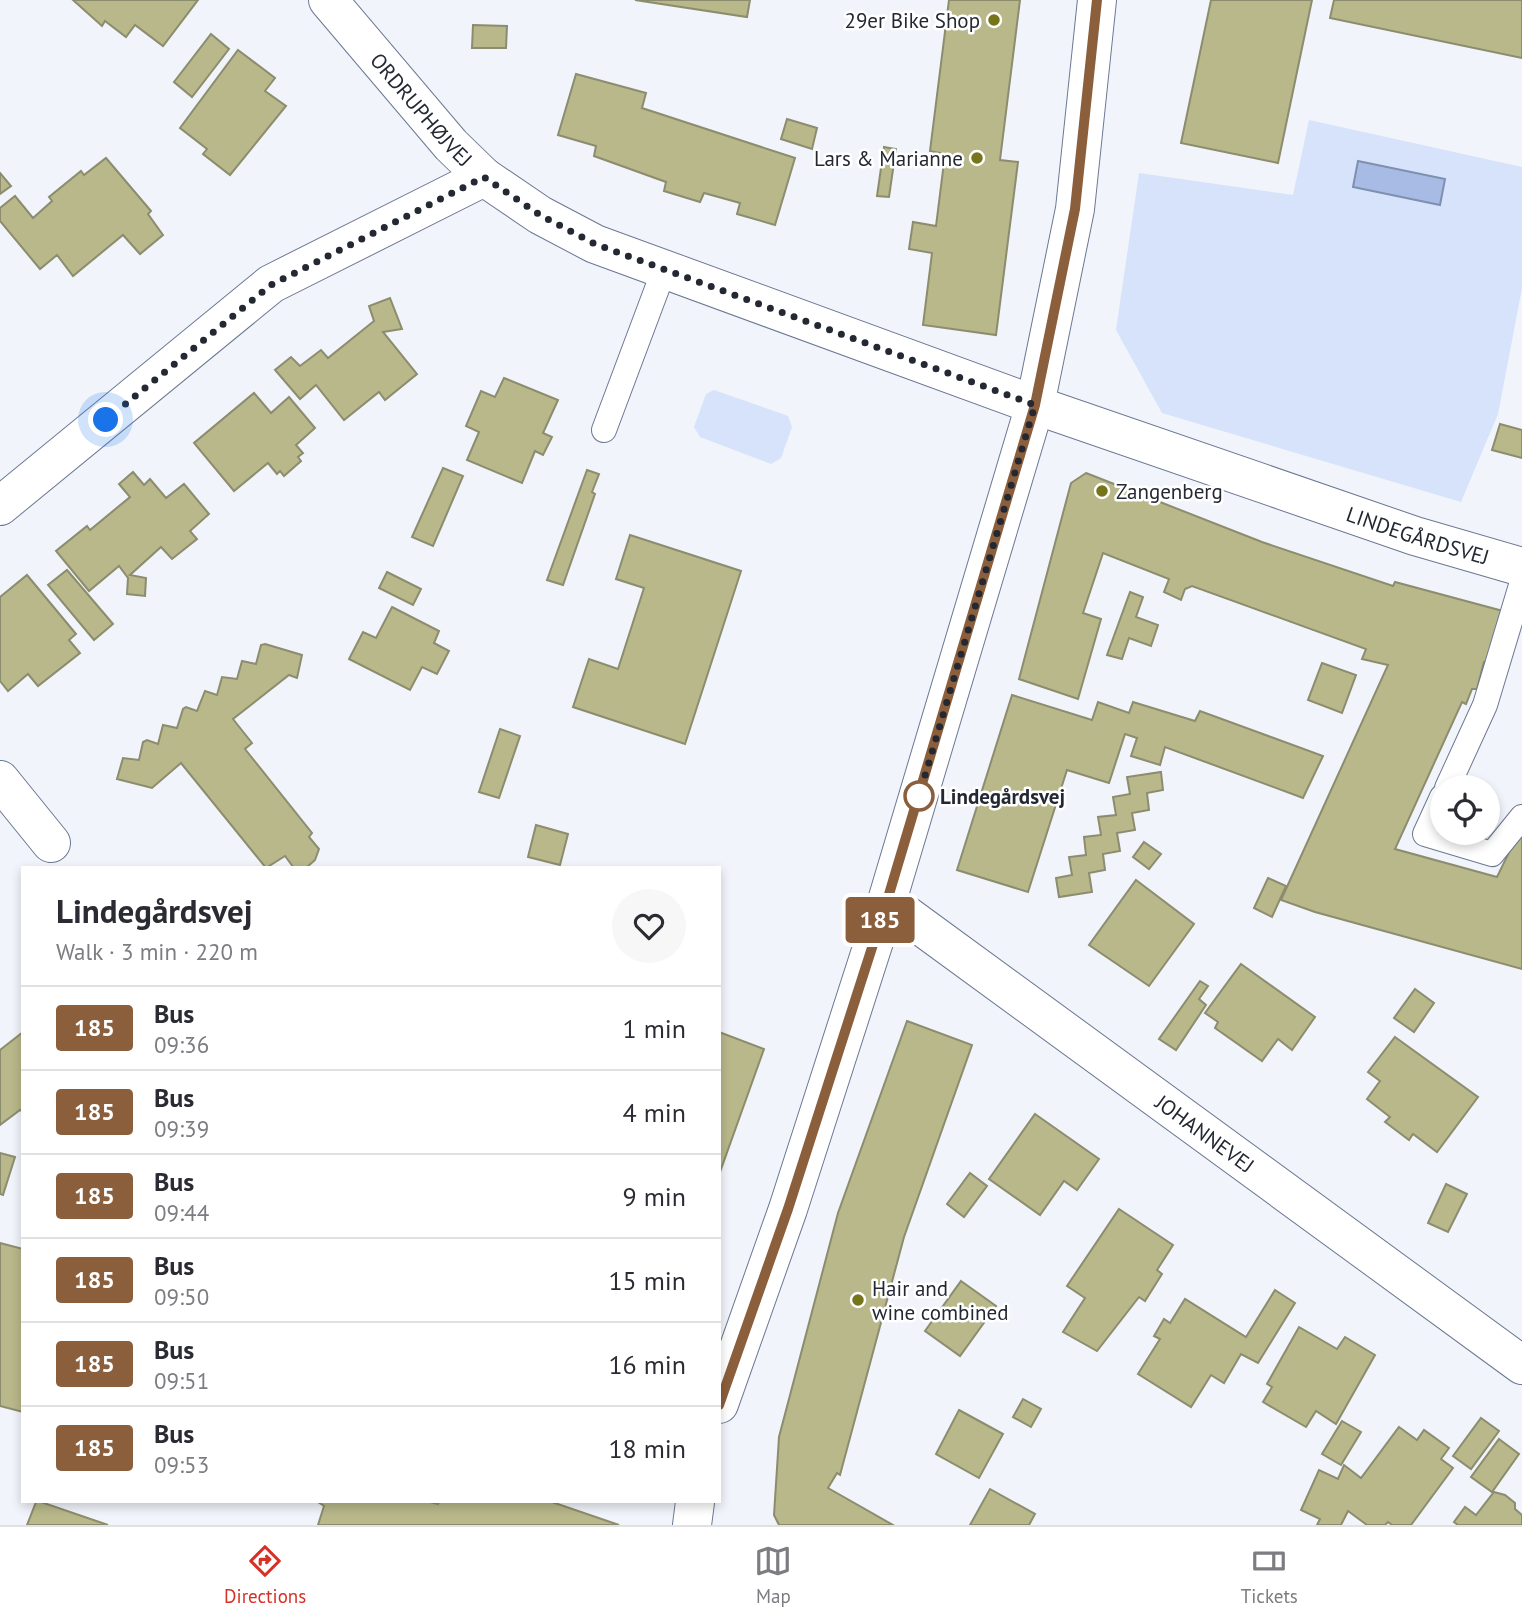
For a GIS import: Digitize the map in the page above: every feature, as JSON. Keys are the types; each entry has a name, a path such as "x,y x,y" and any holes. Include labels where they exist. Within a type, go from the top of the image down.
{"street":[{"name":"ORDRUPHØJVEJ","path":"328,0 451,145 484,177 540,215 595,244 1035,405"},
{"path":"721,1398 788,1209 887,901 1035,405 1075,209 1097,0"},
{"path":"0,506 271,285 484,177"},
{"name":"LINDEGÅRDSVEJ","path":"1035,405 1415,536 1522,567"},
{"path":"0,780 51,843"},
{"name":"JOHANNEVEJ","path":"887,901 1522,1365"}],"lane":[{"path":"604,430 664,270"},
{"path":"1453,775 1485,705 1522,582"},
{"path":"1500,845 1522,817"},
{"path":"1460,845 1492,855 1500,845"}],"shaded area":[{"path":"1309,120 1522,167 1522,288 1498,414 1461,502 1162,413 1116,330 1139,173 1293,195"},
{"path":"714,390 788,416 792,427 781,458 771,464 700,437 694,427 706,394"}],"water":[{"path":"1358,161 1445,179 1440,205 1353,187"}],"building":[{"path":"73,0 198,0 163,46 135,25 126,37 105,21 102,26"},
{"path":"635,0 750,0 747,17"},
{"path":"949,0 1020,0 1000,160 1018,162 996,335 923,325 932,253 909,249 913,222 936,226 945,154 930,151"},
{"path":"1211,0 1312,0 1278,163 1181,143"},
{"path":"1334,0 1522,0 1522,58 1330,18"},
{"path":"473,25 507,26 506,48 472,48"},
{"path":"211,34 229,49 192,97 174,82"},
{"path":"238,50 275,78 265,91 286,106 230,175 203,154 207,149 180,128"},
{"path":"576,74 646,93 642,108 795,158 775,225 737,214 740,203 704,193 700,202 664,191 666,182 594,156 596,146 558,135"},
{"path":"787,119 817,128 812,149 781,139"},
{"path":"884,147 896,149 889,197 877,196"},
{"path":"106,158 151,211 148,214 163,235 140,254 123,235 73,276 57,255 40,269 0,221 0,208 15,196 33,218 52,201 49,197 81,171 84,175"},
{"path":"0,173 11,186 0,194"},
{"path":"390,298 402,329 383,332 417,374 385,400 379,392 344,420 316,385 300,399 275,370 291,357 300,366 321,350 328,358 374,321 369,306"},
{"path":"504,378 558,400 543,433 552,437 543,455 535,451 522,483 467,460 479,432 466,426 481,391 495,397"},
{"path":"254,393 271,413 289,397 315,428 296,445 303,453 298,457 301,461 284,476 280,471 277,474 268,463 234,491 194,443"},
{"path":"1500,424 1522,430 1522,458 1492,450"},
{"path":"443,468 463,476 433,546 412,537"},
{"path":"587,470 599,474 592,492 595,494 563,585 547,580"},
{"path":"133,472 144,485 150,479 166,498 184,484 209,514 190,531 197,539 172,559 161,547 130,575 146,578 145,596 127,594 128,578 119,566 89,591 56,551 87,526 90,530 130,497 119,484"},
{"path":"1086,473 1262,542 1393,586 1395,582 1503,611 1489,663 1484,662 1477,689 1472,689 1466,704 1462,702 1395,849 1497,877 1517,836 1522,838 1522,969 1315,912 1281,900 1388,665 1362,659 1366,649 1192,586 1185,589 1181,600 1164,592 1169,579 1103,553 1083,613 1101,619 1078,699 1019,679 1071,483"},
{"path":"630,535 741,571 685,744 573,707 589,659 618,669 644,588 616,579"},
{"path":"67,570 113,624 94,640 48,585"},
{"path":"387,572 421,589 413,605 379,588"},
{"path":"27,575 76,634 69,640 80,653 38,686 28,674 8,691 0,681 0,597"},
{"path":"1130,592 1143,597 1136,617 1158,625 1151,646 1129,638 1122,659 1107,655"},
{"path":"392,607 439,631 434,643 449,651 437,674 422,667 410,690 349,659 363,632 376,638"},
{"path":"261,645 302,655 297,678 289,675 233,719 252,743 245,749 312,833 309,837 319,849 315,860 308,866 292,866 285,856 264,866 181,763 152,788 117,779 123,758 139,760 143,742 147,740 158,744 163,725 177,728 183,709 186,707 197,711 205,691 217,695 222,677 237,679 242,661 256,664"},
{"path":"1322,663 1356,675 1342,713 1308,700"},
{"path":"1012,695 1092,720 1098,702 1129,713 1133,702 1195,721 1200,711 1323,756 1303,798 1165,747 1160,765 1131,756 1137,738 1125,734 1109,783 1067,770 1028,892 957,870"},
{"path":"500,729 520,736 499,798 479,792"},
{"path":"1161,772 1163,790 1147,793 1149,810 1132,813 1135,830 1117,833 1120,851 1103,854 1105,870 1089,873 1092,892 1059,897 1056,878 1072,875 1069,857 1086,855 1084,837 1101,835 1098,817 1116,815 1113,797 1130,794 1127,777"},
{"path":"536,825 568,834 560,865 528,857"},
{"path":"1144,842 1161,854 1149,869 1133,857"},
{"path":"1268,878 1286,886 1272,917 1254,908"},
{"path":"1136,880 1194,924 1149,986 1089,945"},
{"path":"1241,964 1315,1017 1292,1050 1278,1039 1262,1061 1215,1028 1218,1022 1205,1013"},
{"path":"1200,981 1208,986 1199,999 1206,1005 1176,1050 1159,1039"},
{"path":"1415,989 1434,1003 1414,1032 1394,1018"},
{"path":"907,1021 972,1045 904,1237 840,1475 837,1473 828,1488 893,1525 779,1525 774,1515 779,1437 838,1213"},
{"path":"721,1033 764,1049 721,1169"},
{"path":"21,1034 21,1111 0,1125 0,1050"},
{"path":"1395,1037 1478,1097 1437,1152 1413,1134 1409,1140 1385,1122 1390,1117 1367,1099 1380,1081 1368,1072"},
{"path":"1035,1114 1099,1159 1077,1190 1064,1181 1040,1215 989,1179"},
{"path":"0,1153 15,1157 3,1195 0,1194"},
{"path":"970,1173 987,1186 964,1217 947,1204"},
{"path":"1446,1184 1467,1194 1448,1232 1428,1223"},
{"path":"1119,1209 1173,1245 1157,1270 1162,1274 1145,1301 1139,1297 1097,1351 1063,1332 1085,1298 1067,1286"},
{"path":"0,1243 21,1248 21,1411 0,1406"},
{"path":"961,1281 996,1306 960,1356 925,1331"},
{"path":"1275,1290 1295,1303 1258,1363 1241,1354 1224,1383 1211,1375 1191,1407 1138,1374 1160,1339 1154,1336 1164,1319 1170,1323 1185,1299 1246,1337"},
{"path":"1299,1327 1337,1349 1345,1337 1375,1355 1336,1424 1316,1411 1306,1427 1263,1402 1272,1387 1267,1384"},
{"path":"1023,1399 1041,1409 1031,1427 1013,1417"},
{"path":"959,1410 1003,1434 979,1478 936,1454"},
{"path":"1481,1418 1499,1431 1471,1469 1453,1456"},
{"path":"1342,1421 1361,1432 1341,1465 1322,1454"},
{"path":"1399,1427 1417,1440 1424,1430 1449,1448 1441,1459 1453,1468 1411,1525 1392,1525 1388,1522 1385,1525 1367,1525 1348,1511 1341,1525 1317,1525 1320,1519 1301,1510 1319,1470 1338,1479 1344,1465 1361,1478"},
{"path":"1499,1439 1519,1454 1492,1492 1471,1477"},
{"path":"990,1489 1035,1514 1029,1525 970,1525"},
{"path":"1494,1492 1505,1495 1515,1503 1515,1509 1522,1515 1522,1525 1458,1525 1454,1522 1465,1507 1476,1515"},
{"path":"36,1503 44,1503 108,1525 27,1525"},
{"path":"320,1503 555,1503 619,1525 318,1525 324,1506"}],"bus line":[{"name":"185","path":"721,1399 788,1209 887,901 1035,405 1075,209 1097,0"}],"place":[{"name":"29er Bike Shop","path":"994,20"},
{"name":"Lars & Marianne","path":"977,158"},
{"name":"Zangenberg","path":"1102,491"},
{"name":"Lindegårdsvej","path":"919,796"},
{"name":"Hair and wine combined","path":"858,1300"}],"route":[{"path":"106,420 271,285 484,177 540,215 595,244 1035,405 919,796"}]}
